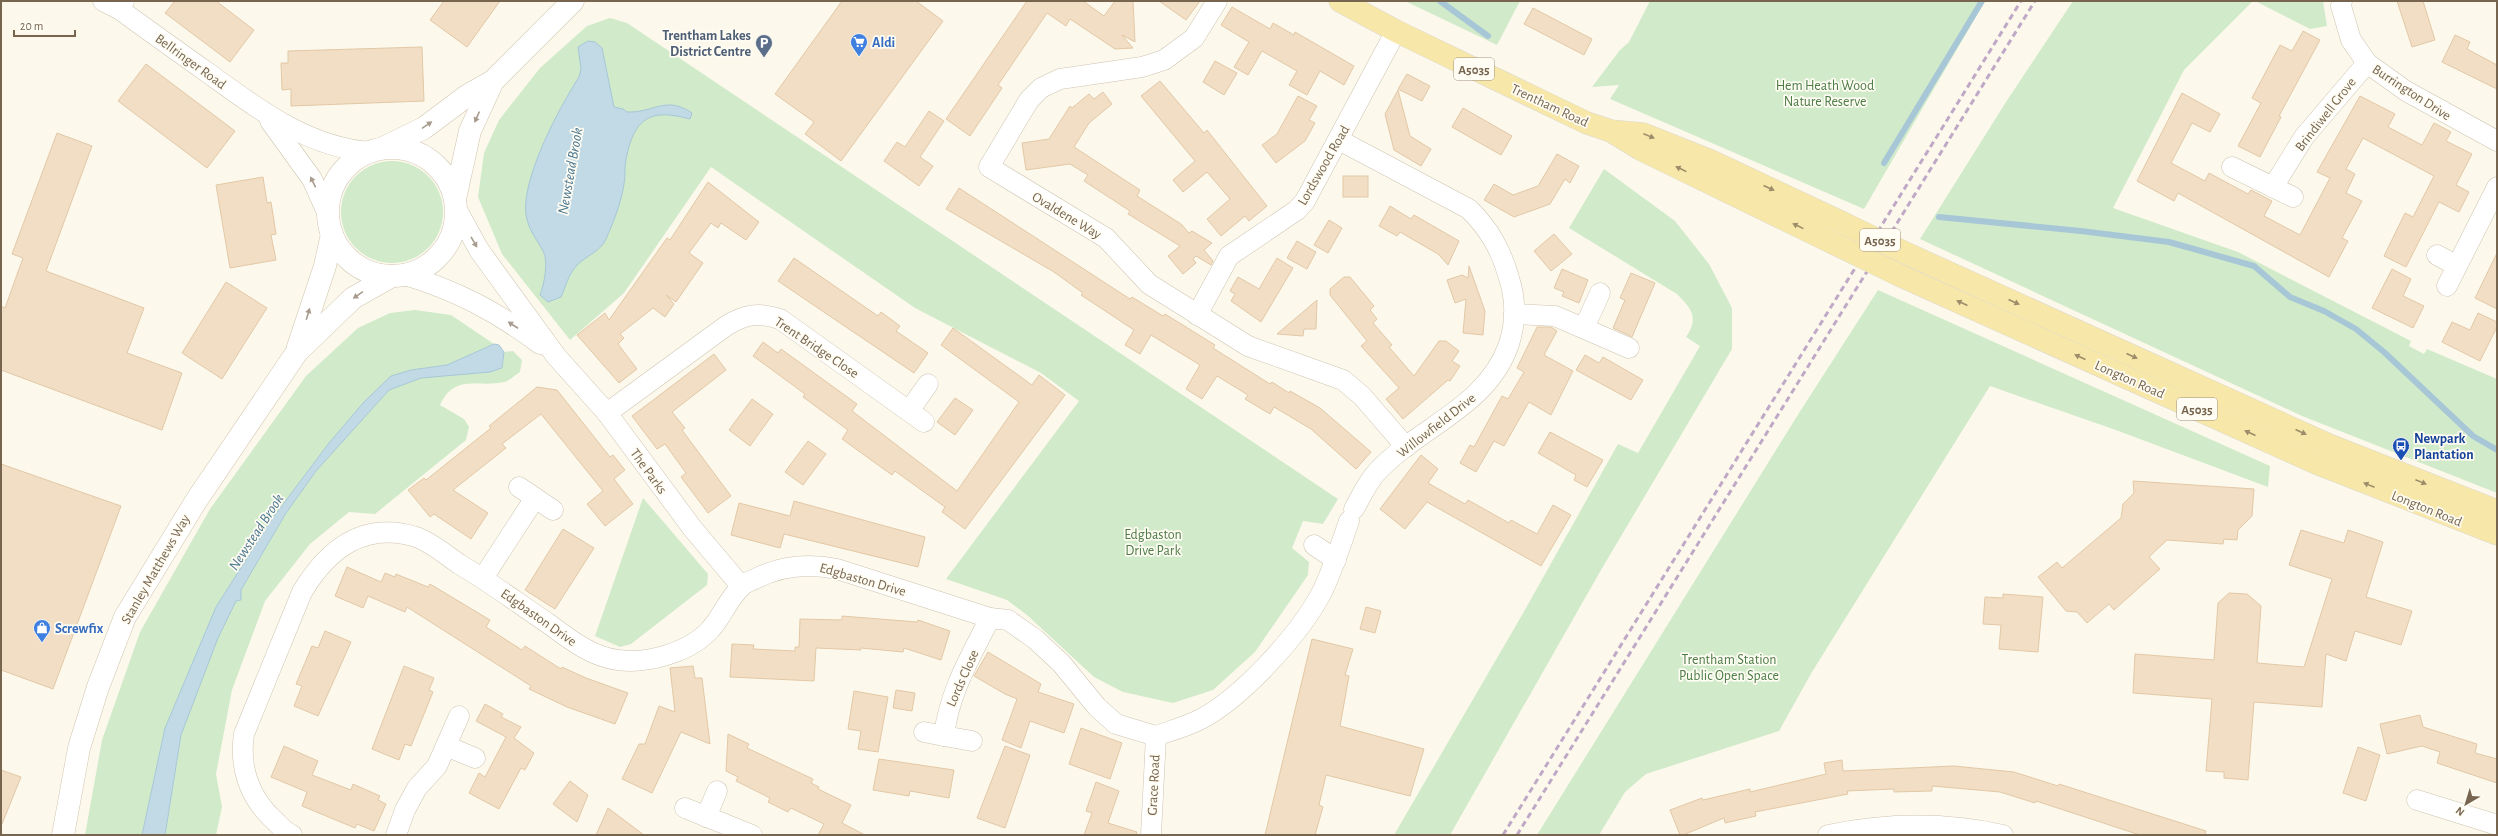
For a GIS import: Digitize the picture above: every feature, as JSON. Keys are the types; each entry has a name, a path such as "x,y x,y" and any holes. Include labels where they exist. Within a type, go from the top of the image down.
{"main road":[{"path":"493,81 470,131 455,204 451,237 440,254 424,267 399,275 367,270 352,262 340,249 330,225 330,199 341,174 354,160 399,142 424,128 468,95 493,81 573,1"},
{"name":"Trentham Road","path":"1340,1 1396,31 1587,123 1611,131 1643,134 1711,161 1845,224"},
{"name":"Trentham Road","path":"1611,131 1640,149 1833,243"},
{"path":"375,151 407,150 432,162 449,182 455,204"},
{"name":"Longton Road","path":"1845,224 1914,257 2329,445 2497,512"},
{"name":"Stanley Matthews Way","path":"297,352 325,266 330,225"},
{"name":"Longton Road","path":"1833,243 1901,276 2316,463 2497,534"},
{"name":"Stanley Matthews Way","path":"63,835 79,748 98,687 126,617 196,501 297,352 353,298 399,275"}],"street":[{"name":"Ovaldene Way","path":"1217,1 1194,38 1164,60 1142,67 1060,79 1041,88 1029,100 989,167 1106,238 1149,284 1248,346 1343,380 1362,396 1406,447"},
{"name":"Burrington Drive","path":"2342,1 2341,6 2351,40 2367,63 2406,92 2497,140"},
{"name":"Bellringer Road","path":"115,4 264,113 299,134 344,148 375,151"},
{"name":"Lordswood Road","path":"1197,315 1229,256 1297,210 1339,140 1396,31"},
{"name":"Brindiwell Grove","path":"2273,187 2304,137 2367,63"},
{"name":"Bellringer Road","path":"264,113 312,179 330,225"},
{"name":"Willowfield Drive","path":"1156,736 1199,720 1232,698 1277,653 1299,627 1321,593 1336,560 1351,515 1376,473 1406,447 1469,402 1490,381 1505,355 1514,329 1514,295 1502,256 1495,240 1479,218 1469,209 1339,140"},
{"path":"2232,167 2293,197"},
{"path":"2448,286 2497,188"},
{"name":"The Parks","path":"455,204 479,250 556,356 607,413 688,524 741,586"},
{"path":"2437,255 2457,266"},
{"name":"The Parks","path":"399,275 451,290 472,300 524,332 556,356"},
{"path":"1584,328 1600,293"},
{"name":"Trent Bridge Close","path":"607,413 726,326 739,318 753,314 780,319 916,416 928,384"},
{"path":"1514,314 1555,316 1629,348"},
{"path":"483,578 527,493 554,510"},
{"name":"Edgbaston Drive","path":"292,835 260,804 244,774 242,750 244,734 302,592 312,575 327,558 346,544 366,534 389,531 418,538 483,578 576,644 598,655 619,660 640,660 666,655 687,647 707,632 741,586 770,572 794,566 817,565 837,569 990,618 1008,620 1035,639 1061,663 1097,707 1116,724 1156,736"},
{"path":"1314,545 1336,560"},
{"name":"Lords Close","path":"944,736 946,712 957,683 990,618"},
{"path":"396,835 414,794 437,766 459,716"},
{"path":"924,732 972,742"},
{"name":"Grace Road","path":"1151,835 1156,736"},
{"path":"446,746 476,758"},
{"path":"706,817 717,791"},
{"path":"2418,800 2497,825"},
{"path":"685,808 752,835"},
{"path":"1828,835 1855,830 1927,825 2003,835"}],"green space":[{"path":"1405,1 1520,1 1497,45"},
{"name":"Hem Heath Wood Nature Reserve","path":"1650,1 1985,1 1864,209 1610,99 1619,85 1592,87 1620,50 1629,42"},
{"path":"2073,1 2253,1 2184,70 2113,208 2238,252 2411,341 2409,346 2424,354 2427,349 2497,379 2497,493 2302,416 1920,239 2006,102"},
{"path":"2255,1 2323,1 2327,26 2310,29"},
{"name":"Edgbaston Drive Park","path":"610,18 627,23 1338,499 1323,524 1303,521 1292,548 1309,562 1308,575 1255,652 1213,690 1173,703 1123,692 1094,677 1027,615 1007,600 946,579 1079,401 1041,373 915,308 711,167 624,293 570,340 502,254 478,197 484,153 499,120 540,68 587,26"},
{"path":"392,161 412,165 420,169 428,176 435,184 439,192 443,212 439,232 435,240 428,248 420,255 412,259 392,263 372,259 364,255 356,248 349,240 345,232 341,212 345,192 349,184 356,176 364,169 372,165"},
{"path":"1604,169 1675,221 1709,264 1732,308 1732,349 1601,570 1450,835 1394,835 1522,615 1618,444 1638,453 1700,346 1686,337 1692,324 1692,314 1687,304 1677,294 1569,228"},
{"name":"Trentham Station Public Open Space","path":"1878,290 2270,466 2268,487 2113,429 1990,386 1812,672 1779,731 1646,774 1625,792 1599,835 1537,835 1799,413"},
{"path":"415,310 451,315 494,344 447,365 411,370 364,402 329,443 272,519 216,607 165,728 142,835 85,835 102,740 140,632 210,509 306,376 358,328 390,313"},
{"path":"513,351 522,360 520,372 504,382 460,385 446,395 440,405 464,419 469,427 466,440 375,514 349,512 310,544 265,601 232,690 216,774 222,807 216,835 165,835 181,735 218,638 236,601 241,600 241,590 286,513 316,471 389,390 421,378 498,370 502,368 504,352"},
{"path":"643,498 708,574 707,585 631,644 620,647 595,636"}],"water":[{"name":"Newstead Brook","path":"588,41 595,42 602,48 614,107 623,109 627,112 636,112 660,106 675,105 692,113 690,119 664,115 654,116 639,125 629,145 625,162 625,181 621,198 604,243 601,247 577,265 569,277 561,297 548,302 540,295 545,273 545,255 529,226 526,215 526,200 529,183 543,144 579,77 581,69 578,47"},
{"path":"494,344 499,345 504,352 502,368 490,372 421,378 389,390 316,471 286,513 241,590 241,600 236,601 218,638 181,735 165,835 142,835 165,728 216,607 272,519 329,443 364,402 391,376 411,370 447,365"}],"building":[{"path":"175,1 216,1 254,30 230,62 165,13"},
{"path":"444,1 500,1 467,47 430,20"},
{"name":"Aldi","path":"842,1 916,1 943,21 841,161 805,134 814,122 775,94"},
{"path":"1027,1 1083,1 1104,16 1115,1 1133,1 1135,42 1122,35 1133,48 1115,49 1070,19 1066,26 1047,13 998,85 1002,88 970,136 946,119"},
{"path":"1159,1 1200,1 1186,20"},
{"path":"2397,1 2423,1 2435,40 2412,47"},
{"path":"1232,7 1270,29 1273,23 1294,35 1295,32 1354,66 1344,85 1320,71 1307,95 1289,85 1297,71 1262,51 1248,75 1234,67 1249,42 1221,25"},
{"path":"1533,8 1592,39 1584,55 1524,24"},
{"path":"2303,31 2320,40 2279,116 2281,117 2260,157 2238,146 2261,103 2252,98 2280,45 2292,51"},
{"path":"2455,35 2470,42 2467,49 2497,65 2497,89 2442,62"},
{"path":"422,47 424,101 291,106 291,89 282,90 281,63 288,63 288,51"},
{"path":"1215,61 1237,73 1224,95 1203,82"},
{"path":"146,64 235,131 207,168 118,101"},
{"path":"1407,74 1430,86 1422,101 1398,89"},
{"path":"1160,81 1204,133 1207,130 1267,206 1249,221 1245,216 1221,236 1207,219 1230,199 1207,172 1183,192 1173,180 1195,161 1141,96"},
{"path":"1398,90 1410,136 1431,149 1421,166 1394,150 1385,114"},
{"path":"1103,92 1112,104 1089,123 1074,147 1140,190 1137,196 1181,224 1189,233 1192,231 1212,243 1204,250 1213,261 1211,265 1196,256 1193,259 1196,263 1183,274 1168,256 1180,246 1128,214 1130,211 1084,181 1088,175 1070,164 1026,170 1022,143 1049,139 1070,106 1072,108 1089,94 1094,99"},
{"path":"2182,93 2220,114 2210,132 2192,123 2171,163 2205,181 2209,173 2248,194 2251,190 2272,201 2264,216 2300,235 2330,178 2317,172 2360,96 2395,114 2388,127 2422,145 2434,123 2451,132 2446,141 2472,154 2456,185 2469,192 2459,212 2439,202 2406,267 2384,256 2405,213 2413,217 2434,176 2363,138 2346,169 2355,174 2346,193 2362,201 2342,238 2348,241 2329,277 2178,193 2174,201 2137,181"},
{"path":"1298,96 1317,106 1309,120 1315,123 1305,141 1276,163 1262,145 1277,134"},
{"path":"1463,108 1512,136 1501,155 1452,127"},
{"path":"929,111 944,121 920,157 933,166 919,186 884,161 897,142 905,147"},
{"path":"57,133 92,146 46,271 144,308 127,353 182,373 162,430 1,370 1,306 5,308 23,258 12,254"},
{"path":"1557,154 1579,166 1570,183 1565,179 1550,204 1514,217 1484,200 1494,184 1513,195 1538,186"},
{"path":"1343,176 1368,176 1368,197 1343,197"},
{"path":"263,177 267,203 271,202 276,234 271,235 276,260 230,268 216,185"},
{"path":"708,182 759,222 746,240 721,223 718,228 711,223 689,253 703,263 676,302 666,295 674,304 665,317 653,308 620,334 624,338 618,344 637,369 619,383 577,335 605,313 609,320 667,238 670,240"},
{"path":"959,188 1130,299 1132,297 1163,316 1165,314 1215,345 1213,348 1270,384 1272,382 1289,393 1290,391 1320,408 1371,452 1356,469 1311,429 1274,407 1270,414 1245,399 1248,395 1217,376 1202,399 1186,389 1200,365 1151,335 1140,354 1125,345 1134,330 1081,295 1083,293 1054,272 946,209"},
{"path":"1390,206 1411,219 1414,215 1459,241 1448,265 1438,254 1400,232 1397,236 1379,226"},
{"path":"1329,220 1342,228 1328,253 1314,245"},
{"path":"1554,234 1572,254 1551,271 1534,251"},
{"path":"1297,241 1316,252 1307,269 1287,258"},
{"path":"2497,253 2497,309 2475,298"},
{"path":"794,258 878,316 881,312 900,326 896,331 928,353 914,373 778,281"},
{"path":"1277,258 1293,268 1261,322 1231,301 1235,294 1230,291 1238,277 1259,289"},
{"path":"1469,266 1485,311 1483,335 1463,333 1466,299 1455,303 1447,280 1462,275 1468,278"},
{"path":"1562,269 1588,280 1579,303 1562,296 1564,292 1554,288"},
{"path":"2392,269 2411,279 2403,296 2424,306 2413,328 2372,308"},
{"path":"1631,273 1655,283 1632,337 1613,328 1625,300 1620,298"},
{"path":"1344,277 1350,277 1374,306 1370,310 1377,319 1373,323 1392,345 1389,347 1414,376 1439,341 1446,341 1459,351 1452,361 1460,366 1450,381 1448,380 1403,419 1386,399 1399,388 1361,346 1367,341 1330,295 1330,289"},
{"path":"226,282 267,308 222,379 182,353"},
{"path":"1317,300 1316,329 1304,329 1303,336 1277,334"},
{"path":"2478,313 2497,322 2497,327 2480,361 2442,342 2452,322 2470,330"},
{"path":"1537,327 1551,327 1557,331 1544,355 1573,371 1551,415 1529,402 1504,446 1494,441 1476,472 1460,463 1470,445 1474,447 1502,396 1508,399 1524,372 1517,368"},
{"path":"953,328 1032,385 1039,375 1065,395 965,529 942,512 945,507 895,471 892,475 842,439 848,430 803,397 805,394 753,356 763,342 778,353 781,349 857,404 852,411 957,491 1019,402 941,345"},
{"path":"714,354 726,370 672,412 685,428 682,430 731,496 708,513 681,477 686,473 665,444 657,449 632,416"},
{"path":"1585,355 1599,363 1603,357 1643,380 1631,400 1576,370"},
{"path":"537,387 557,390 610,457 613,455 625,470 614,479 633,504 605,526 587,504 603,491 541,414 502,444 506,448 453,490 488,513 471,539 434,514 430,517 408,490 424,478 426,480 491,428 489,426"},
{"path":"955,398 973,410 955,435 937,422"},
{"path":"752,399 773,414 750,446 729,430"},
{"path":"1550,432 1603,460 1587,487 1574,480 1576,475 1538,453"},
{"path":"808,441 826,454 803,485 785,472"},
{"path":"1421,455 1438,469 1428,483 1465,504 1468,500 1509,523 1511,520 1537,534 1553,505 1571,515 1541,566 1427,502 1405,529 1380,509"},
{"path":"1,464 121,506 53,689 1,670"},
{"path":"2133,481 2254,489 2252,516 2238,530 2237,540 2224,539 2223,544 2167,540 2149,557 2160,569 2114,610 2109,604 2087,623 2077,612 2066,611 2038,577 2057,562 2062,568 2121,518 2123,504 2134,493"},
{"path":"794,501 925,537 918,567 784,534 780,548 731,535 739,503 790,516"},
{"path":"563,529 594,548 555,609 525,590"},
{"path":"2301,530 2344,543 2348,530 2383,542 2366,597 2412,611 2401,645 2355,631 2346,661 2326,654 2322,707 2254,702 2248,780 2224,778 2224,772 2206,771 2212,699 2133,693 2135,654 2214,660 2218,603 2229,593 2247,594 2261,606 2257,663 2304,667 2332,579 2289,565"},
{"path":"347,567 381,582 385,573 395,577 396,574 428,587 430,584 490,620 486,627 522,650 525,646 561,669 562,667 586,678 628,693 615,724 567,707 529,689 531,686 407,607 405,612 368,596 363,608 335,596"},
{"path":"2003,594 2043,597 2038,652 1999,649 2001,625 1983,624 1985,597 2003,598"},
{"path":"1366,607 1381,611 1375,633 1360,629"},
{"path":"842,616 917,622 918,620 950,631 941,660 904,648 903,652 861,648 861,650 816,648 814,681 730,677 732,644 754,645 753,649 795,651 795,647 799,647 800,619 842,620"},
{"path":"325,631 351,642 318,716 294,706 302,686 296,684 312,646 318,648"},
{"path":"1312,639 1353,649 1345,675 1349,676 1340,726 1424,749 1410,796 1326,775 1319,805 1323,807 1315,835 1265,835"},
{"path":"988,652 1041,684 1038,692 1074,704 1064,733 1030,721 1021,748 1002,740 1017,699 1005,694 974,676"},
{"path":"404,666 434,678 429,690 433,692 411,746 405,744 399,760 372,749"},
{"path":"693,666 695,678 702,678 710,744 681,732 652,793 622,779 639,744 645,744 659,706 675,712 670,668"},
{"path":"896,690 915,693 912,711 893,708"},
{"path":"854,691 888,697 878,752 858,749 861,731 848,729"},
{"path":"485,704 503,714 501,717 521,727 514,738 534,753 525,770 521,768 499,809 469,793 479,773 485,777 506,737 476,721"},
{"path":"2420,715 2423,727 2477,744 2475,753 2497,759 2497,783 2437,763 2440,752 2422,746 2387,754 2380,724"},
{"path":"1081,728 1122,743 1110,779 1069,764"},
{"path":"728,734 749,744 747,748 813,779 811,783 819,787 818,789 851,805 842,823 865,835 818,835 824,824 791,808 788,812 768,802 770,798 736,781 738,777 726,771"},
{"path":"284,746 318,761 312,775 351,790 353,784 380,796 378,800 386,804 374,831 357,824 355,828 302,806 307,792 271,777"},
{"path":"1005,746 1030,755 1005,828 977,818"},
{"path":"2358,747 2380,755 2366,801 2343,793"},
{"path":"879,759 954,770 949,798 910,791 909,796 873,790"},
{"path":"1842,760 1843,771 1954,766 2014,772 2058,786 2059,784 2206,831 2205,835 2140,835 2036,801 2035,803 2000,792 1932,786 1932,791 1894,792 1894,789 1847,791 1848,794 1755,812 1756,816 1725,823 1724,818 1683,835 1680,835 1670,810 1702,798 1703,800 1750,789 1750,792 1826,774 1824,763"},
{"path":"1,770 21,777 2,824 1,824"},
{"path":"570,781 588,795 577,822 553,804"},
{"path":"1096,782 1119,791 1108,823 1137,832 1136,835 1084,835 1092,813 1086,811"},
{"path":"608,808 644,835 596,835"}],"waterway":[{"path":"1440,1 1488,36"},
{"path":"1884,163 1982,1"},
{"path":"1939,217 2081,231 2169,242 2254,266 2290,297 2324,311 2356,329 2384,352 2473,436 2497,450"}],"railway":[{"path":"1503,835 2021,1"},
{"path":"1517,835 2035,1"}],"place":[{"name":"Aldi","path":"859,57"},
{"name":"Trentham Lakes District Centre","path":"764,58"},
{"name":"Newpark Plantation","path":"2401,461"},
{"name":"Screwfix","path":"42,643"}]}
